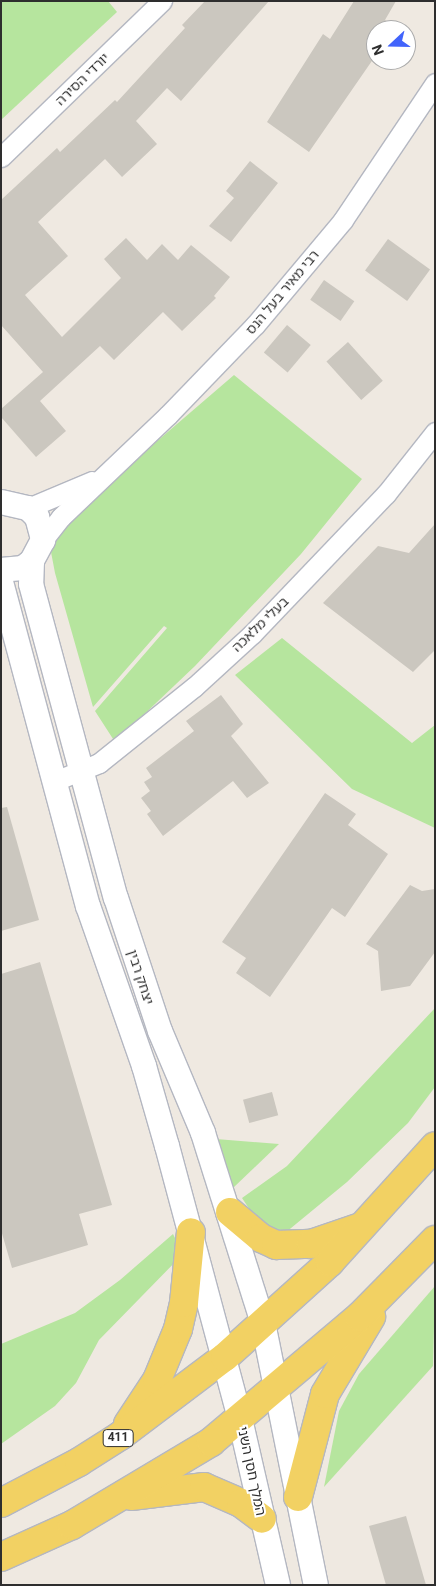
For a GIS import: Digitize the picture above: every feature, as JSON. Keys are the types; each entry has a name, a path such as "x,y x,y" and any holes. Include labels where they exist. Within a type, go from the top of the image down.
{"main road":[{"name":"411","path":"1,1503 79,1462 120,1436 224,1357 263,1323 364,1226 435,1146"},
{"path":"230,1212 246,1227 276,1245 311,1244 364,1226"},
{"path":"120,1436 169,1355 184,1303 190,1232"},
{"path":"1,1557 72,1525 211,1442 240,1419 275,1385 390,1289 435,1240"},
{"path":"298,1497 326,1394 351,1348 390,1289"},
{"path":"120,1497 204,1488 242,1503 262,1519"}],"street":[{"name":"יורדי הסירה","path":"1,157 162,1"},
{"name":"רבי מאיר בעל הנס","path":"43,540 60,517 168,415 255,325 343,220 435,83"},
{"name":"בעלי מלאכה","path":"55,781 83,773 171,705 252,634 386,494 435,432"},
{"name":"רבי מאיר בעל הנס","path":"28,508 100,478"},
{"path":"1,570 22,568 32,561 43,540 37,517 28,508 2,501"},
{"name":"יצחק רבין","path":"32,561 31,584 141,976 160,1032 192,1103 230,1212 263,1323 275,1385"},
{"name":"יצחק רבין","path":"1,582 88,906 144,1066 224,1357"},
{"name":"המלך חסן השני","path":"224,1357 278,1585"},
{"path":"275,1385 316,1585"}],"green space":[{"path":"1,1 108,1 117,12 1,120"},
{"path":"234,375 362,479 301,554 195,666 115,742 95,711 167,628 164,626 93,707 55,573 51,552 56,528"},
{"path":"282,638 412,743 435,725 435,828 352,789 235,675"},
{"path":"435,1008 435,1087 408,1123 347,1182 285,1233 260,1225 242,1198 287,1166"},
{"path":"216,1139 279,1144 233,1188"},
{"path":"173,1234 183,1254 99,1340 76,1383 55,1406 1,1444 1,1344 75,1313 120,1280"},
{"path":"435,1286 433,1366 324,1487 339,1411 359,1374"}],"building":[{"path":"205,1 269,1 181,101 167,88 136,121 157,144 122,177 105,159 38,222 68,256 25,295 62,337 121,278 104,259 126,238 147,260 162,244 178,260 191,245 230,277 214,296 216,298 182,331 163,312 114,360 100,346 40,401 66,431 36,457 1,417 1,409 43,372 1,325 1,200 57,148 60,152 115,100 117,102 185,28 182,25"},
{"path":"354,1 396,1 385,20 366,20 366,69 309,152 267,122 323,34 330,39"},
{"path":"250,161 278,183 231,242 209,226 234,198 226,191"},
{"path":"388,239 430,270 407,301 365,271"},
{"path":"324,280 354,301 341,321 310,300"},
{"path":"287,325 311,345 288,373 264,353"},
{"path":"348,342 383,381 361,400 326,361"},
{"path":"435,524 435,650 413,672 323,603 378,546 409,553"},
{"path":"221,695 243,724 231,736 269,783 247,798 233,781 163,836 147,814 151,811 141,798 150,791 144,782 152,777 146,768 194,731 186,721"},
{"path":"325,793 356,814 348,825 388,854 345,917 332,908 270,997 236,973 246,958 222,942"},
{"path":"7,807 39,920 1,931 1,808"},
{"path":"410,885 422,891 435,889 435,952 410,986 381,991 378,951 366,944"},
{"path":"40,962 112,1205 79,1214 88,1245 12,1268 1,1230 1,974"},
{"path":"272,1092 278,1115 249,1123 243,1100"},
{"path":"406,1516 426,1585 386,1585 369,1526"}]}
